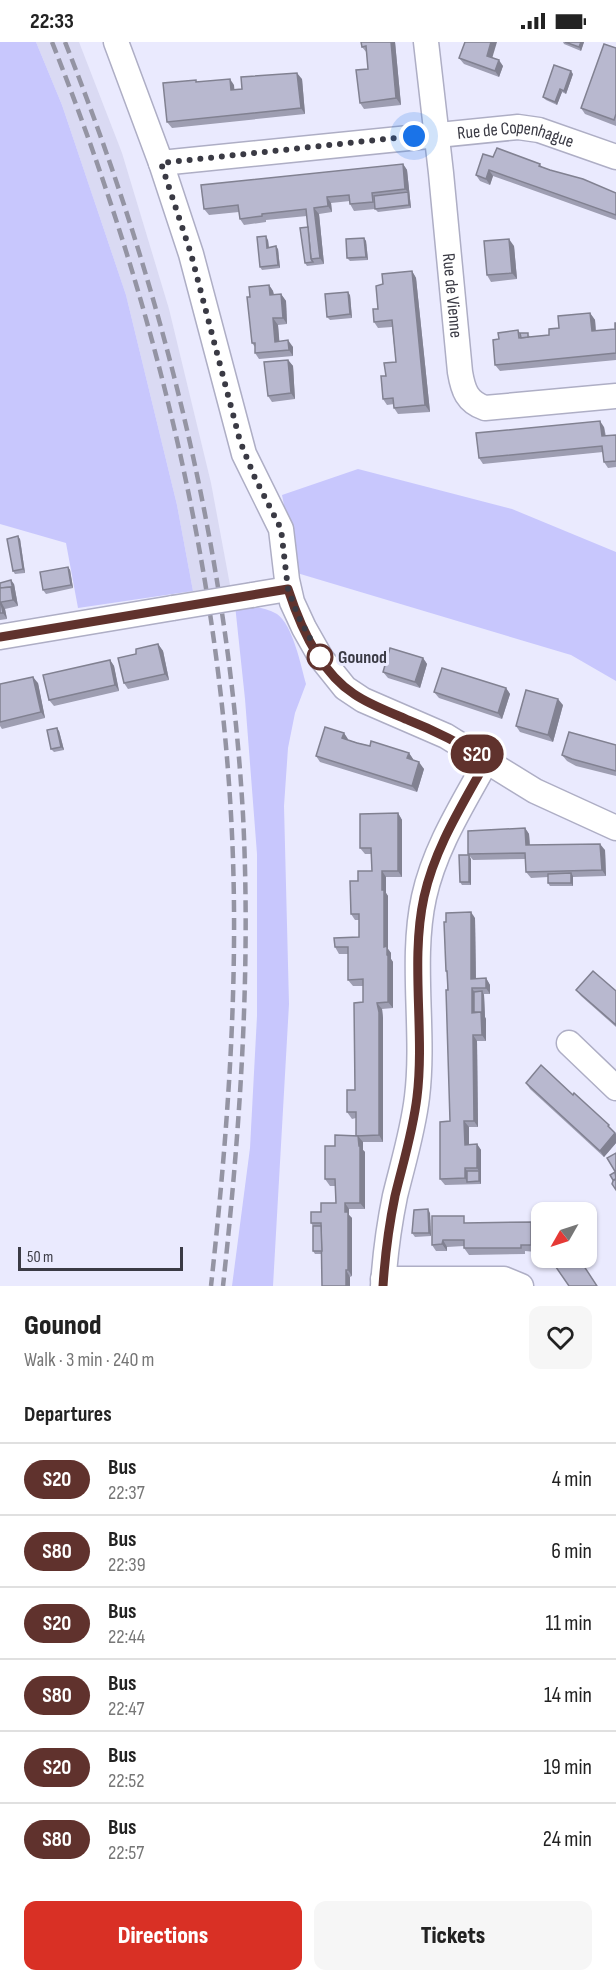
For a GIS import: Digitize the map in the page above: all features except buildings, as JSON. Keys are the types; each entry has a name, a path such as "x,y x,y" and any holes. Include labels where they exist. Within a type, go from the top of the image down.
{"street":[{"path":"116,42 161,163 191,254 242,447 281,529 288,589 304,628 332,674 345,688 363,700 446,736 552,800 616,828"},
{"name":"Rue de Vienne","path":"426,42 460,372 467,396 471,402 485,408 616,396"},
{"name":"Rue de Copenhague","path":"161,163 436,134 530,128 616,157"},
{"path":"0,637 288,589"},
{"path":"487,760 441,846 424,896 419,933 420,1060 418,1087 411,1135 392,1214 383,1283 504,1279 521,1286"},
{"path":"569,1044 616,1088"}],"shaded area":[{"path":"0,42 36,42 62,105 126,295 177,505 193,591 78,608 66,543 0,524"},
{"path":"36,42 79,42 122,153 169,309 211,483 230,585 193,591 177,505 126,295 62,105"},
{"path":"358,469 512,509 616,552 616,681 571,655 297,573 282,495"},
{"path":"235,605 267,610 283,619 296,646 306,684 295,713 288,748 284,806 289,1004 273,1286 232,1286 250,1148 257,1016 257,854"}],"railway":[{"path":"52,42 119,230 148,325 173,421 194,519 223,716 231,815 233,992 223,1169 211,1286"},
{"path":"65,42 132,230 160,325 185,422 206,519 223,617 235,716 243,815 246,933 239,1110 223,1286"}],"bus line":[{"name":"S20","path":"0,637 288,589 310,640 332,674 345,688 363,700 446,736 487,760 437,854 424,896 419,933 420,1060 417,1097 411,1135 388,1234 383,1286"}],"place":[{"name":"Gounod","path":"320,657"}],"route":[{"path":"320,657 298,616 288,589 281,529 244,454 191,254 161,163 414,136"}]}
